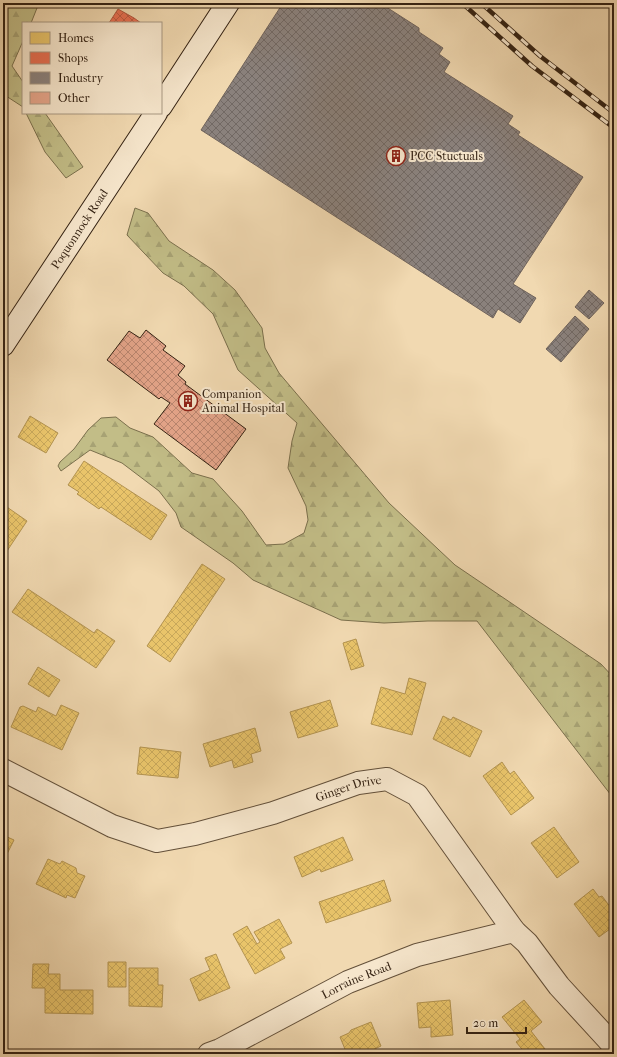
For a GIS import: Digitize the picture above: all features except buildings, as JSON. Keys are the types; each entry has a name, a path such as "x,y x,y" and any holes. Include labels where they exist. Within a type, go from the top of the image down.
{"street":[{"path":"162,104 228,3"},
{"name":"Poquonnock Road","path":"3,345 155,114"},
{"name":"Ginger Drive","path":"3,770 112,826 157,841 195,834 273,813 358,784 387,779 416,795 514,931 527,944 563,992 614,1046"},
{"name":"Lorraine Road","path":"209,1054 220,1050 355,980 417,955 514,931"}],"green space":[{"path":"3,3 39,3 31,22 22,22 22,43 12,66 22,81 22,106 3,94"},
{"path":"26,114 46,114 83,167 66,178 45,152"},
{"path":"135,208 148,213 169,241 213,270 235,290 262,328 265,348 279,373 389,503 455,565 601,664 614,678 614,799 477,621 384,623 341,620 253,580 233,563 181,527 176,513 159,491 122,463 90,450 61,471 58,466 60,462 74,449 88,430 101,418 116,417 130,428 153,437 192,473 213,479 242,511 266,545 284,544 304,533 308,520 306,506 288,468 292,441 297,423 238,370 213,314 184,286 163,273 127,235"}],"railway":[{"path":"462,3 532,66 614,128"},
{"path":"481,3 540,56 614,113"}],"place":[{"name":"PCC Stuctuals","path":"396,156"},
{"name":"Companion Animal Hospital","path":"188,401"}]}
